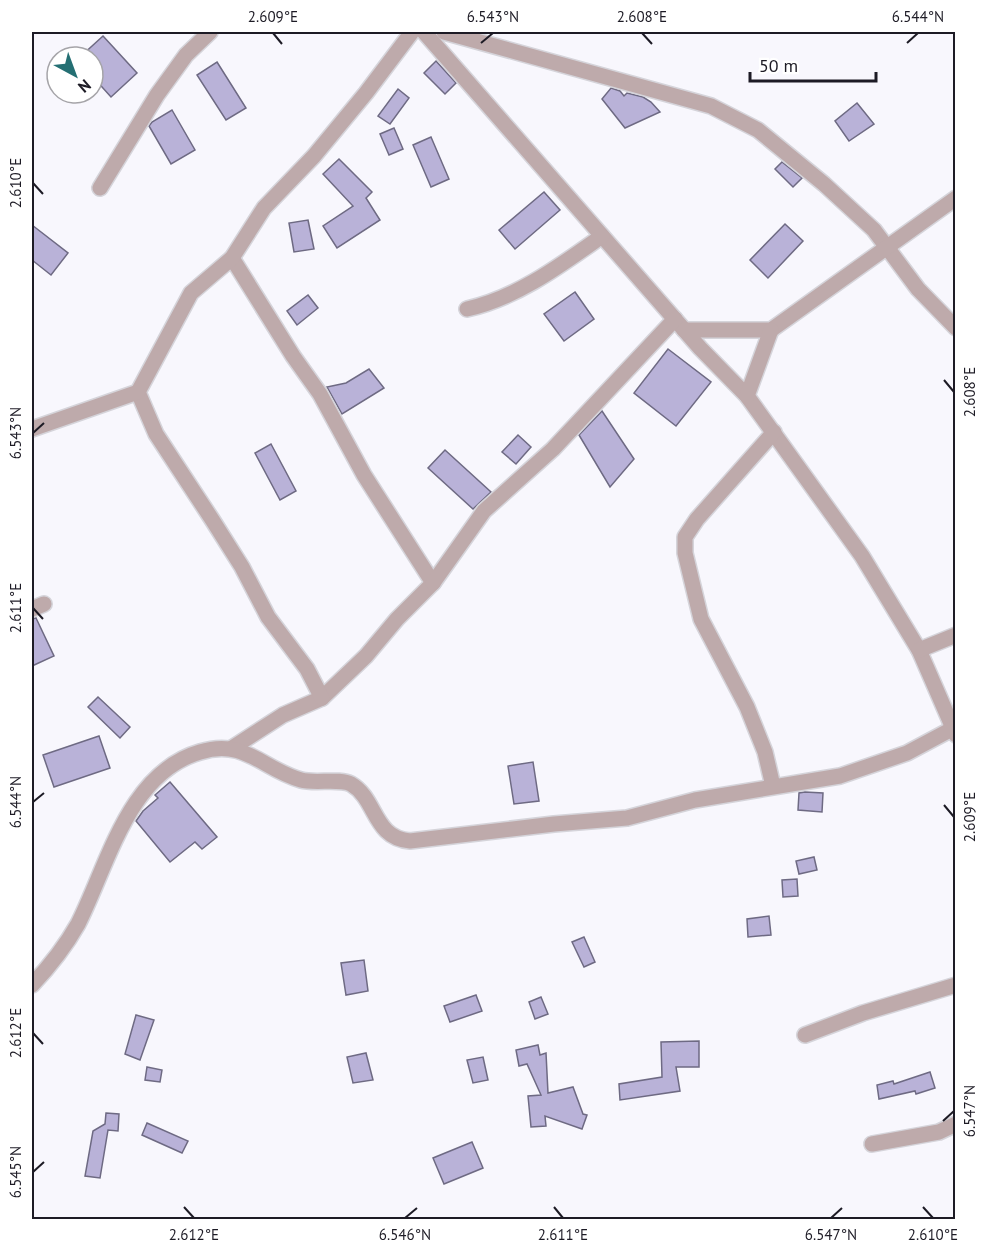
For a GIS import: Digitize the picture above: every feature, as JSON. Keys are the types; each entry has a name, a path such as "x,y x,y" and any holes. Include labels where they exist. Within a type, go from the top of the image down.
{"street":[{"path":"100,188 157,95 186,55 210,32"},
{"path":"32,429 138,392 191,293 232,258 264,208 314,156 412,32"},
{"path":"32,985 65,945 127,817 156,777 172,764 211,749 240,750 301,780 348,783 360,793 390,836 410,842 554,824 627,818 695,800 840,776 907,753 954,732 919,650 862,556 747,396 679,325 424,32"},
{"path":"444,32 711,106 758,130 825,184 874,230 918,289 956,328"},
{"path":"747,396 771,330 956,198"},
{"path":"467,309 489,304 553,270 602,236"},
{"path":"232,258 293,356 320,394 364,475 433,583"},
{"path":"232,748 283,715 322,698 366,656 397,619 433,583 484,511 553,449 679,325 771,330"},
{"path":"138,392 156,434 242,567 268,617 307,669 322,698"},
{"path":"773,786 765,752 747,707 701,619 685,553 686,537 697,519 774,432"},
{"path":"919,650 956,635"},
{"path":"805,1035 863,1013 956,985"},
{"path":"872,1144 939,1132 956,1124"}],"building":[{"path":"103,36 137,73 111,97 105,90 105,45 93,45"},
{"path":"436,61 456,83 445,94 424,73"},
{"path":"217,62 246,108 226,120 197,75"},
{"path":"611,88 620,91 624,96 627,93 643,97 660,112 625,128 602,99"},
{"path":"398,89 409,98 390,124 378,116"},
{"path":"857,103 874,124 849,141 835,121"},
{"path":"172,110 195,150 171,164 149,126"},
{"path":"394,128 403,149 389,155 380,134"},
{"path":"431,137 449,179 431,187 413,145"},
{"path":"339,159 372,192 366,198 380,220 337,248 323,226 353,206 323,174"},
{"path":"782,162 802,178 793,187 775,169"},
{"path":"544,192 560,210 515,249 499,230"},
{"path":"308,220 314,249 294,252 289,223"},
{"path":"785,224 803,241 768,278 750,260"},
{"path":"32,225 68,253 51,275 32,260"},
{"path":"575,292 594,319 564,341 544,314"},
{"path":"308,295 318,308 297,325 287,311"},
{"path":"668,349 711,382 676,426 634,393"},
{"path":"369,369 384,388 342,414 327,387 346,383"},
{"path":"602,411 634,459 610,487 579,435"},
{"path":"518,435 531,447 516,464 502,452"},
{"path":"271,444 296,491 280,500 255,453"},
{"path":"445,450 491,492 473,509 428,468"},
{"path":"36,618 54,656 32,666 32,619"},
{"path":"98,697 130,727 120,738 88,707"},
{"path":"99,736 110,768 54,787 43,755"},
{"path":"533,762 539,801 514,804 508,766"},
{"path":"170,782 217,837 202,849 195,842 170,862 136,821 143,811 158,798 155,795"},
{"path":"799,793 823,793 822,812 798,810"},
{"path":"814,857 817,870 799,874 796,861"},
{"path":"797,879 798,896 783,897 782,880"},
{"path":"769,916 771,935 748,937 747,919"},
{"path":"584,937 595,962 584,967 572,942"},
{"path":"364,960 368,991 346,995 341,963"},
{"path":"476,995 482,1011 450,1022 444,1006"},
{"path":"541,997 548,1014 535,1019 529,1002"},
{"path":"136,1015 154,1020 140,1060 125,1054"},
{"path":"699,1041 699,1067 676,1067 680,1091 620,1100 619,1084 662,1077 661,1042"},
{"path":"538,1045 540,1055 546,1053 548,1093 573,1087 583,1114 587,1115 582,1129 545,1116 546,1126 531,1127 528,1096 541,1095 527,1064 519,1066 516,1050"},
{"path":"366,1053 373,1080 353,1083 347,1057"},
{"path":"483,1057 488,1080 473,1083 467,1060"},
{"path":"147,1067 162,1070 160,1082 145,1080"},
{"path":"930,1072 935,1088 916,1094 915,1091 879,1099 877,1085 893,1081 894,1084"},
{"path":"106,1113 119,1114 118,1131 108,1130 100,1178 85,1176 93,1131 105,1124"},
{"path":"147,1123 188,1141 182,1153 142,1135"},
{"path":"472,1142 483,1168 444,1184 433,1158"}]}
